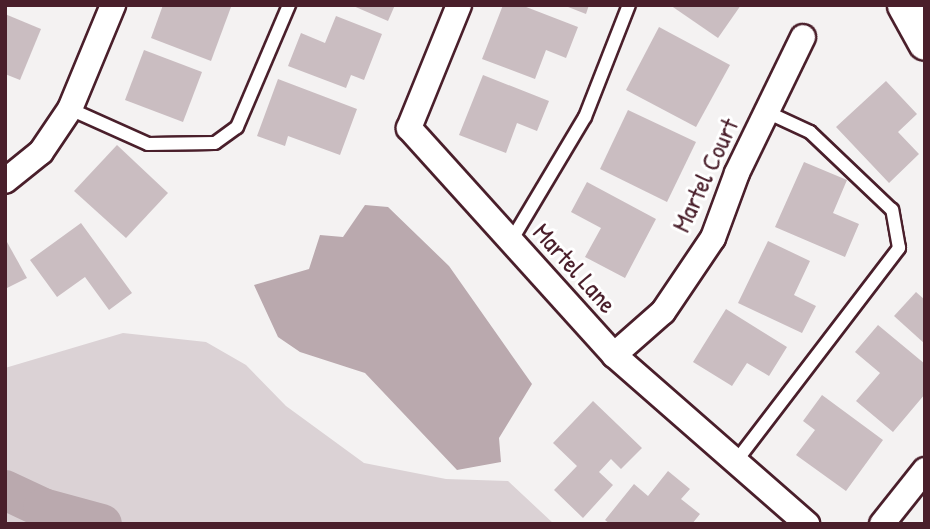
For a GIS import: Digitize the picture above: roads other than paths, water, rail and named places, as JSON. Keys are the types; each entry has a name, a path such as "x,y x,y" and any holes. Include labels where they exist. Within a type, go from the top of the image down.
{"street":[{"path":"5,181 41,152 69,109 113,5"},
{"name":"Martel Lane","path":"459,5 409,128 614,355 807,524"},
{"path":"904,5 925,43"},
{"name":"Martel Court","path":"614,355 663,312 713,238 767,112 803,37"},
{"path":"882,524 925,470"}],"lane":[{"path":"69,109 148,144 215,143 237,127 289,5"},
{"path":"511,241 585,117 629,5"},
{"path":"737,460 899,248 892,210 810,132 767,112"}],"waterway":[{"path":"5,490 43,508 102,524"}]}
